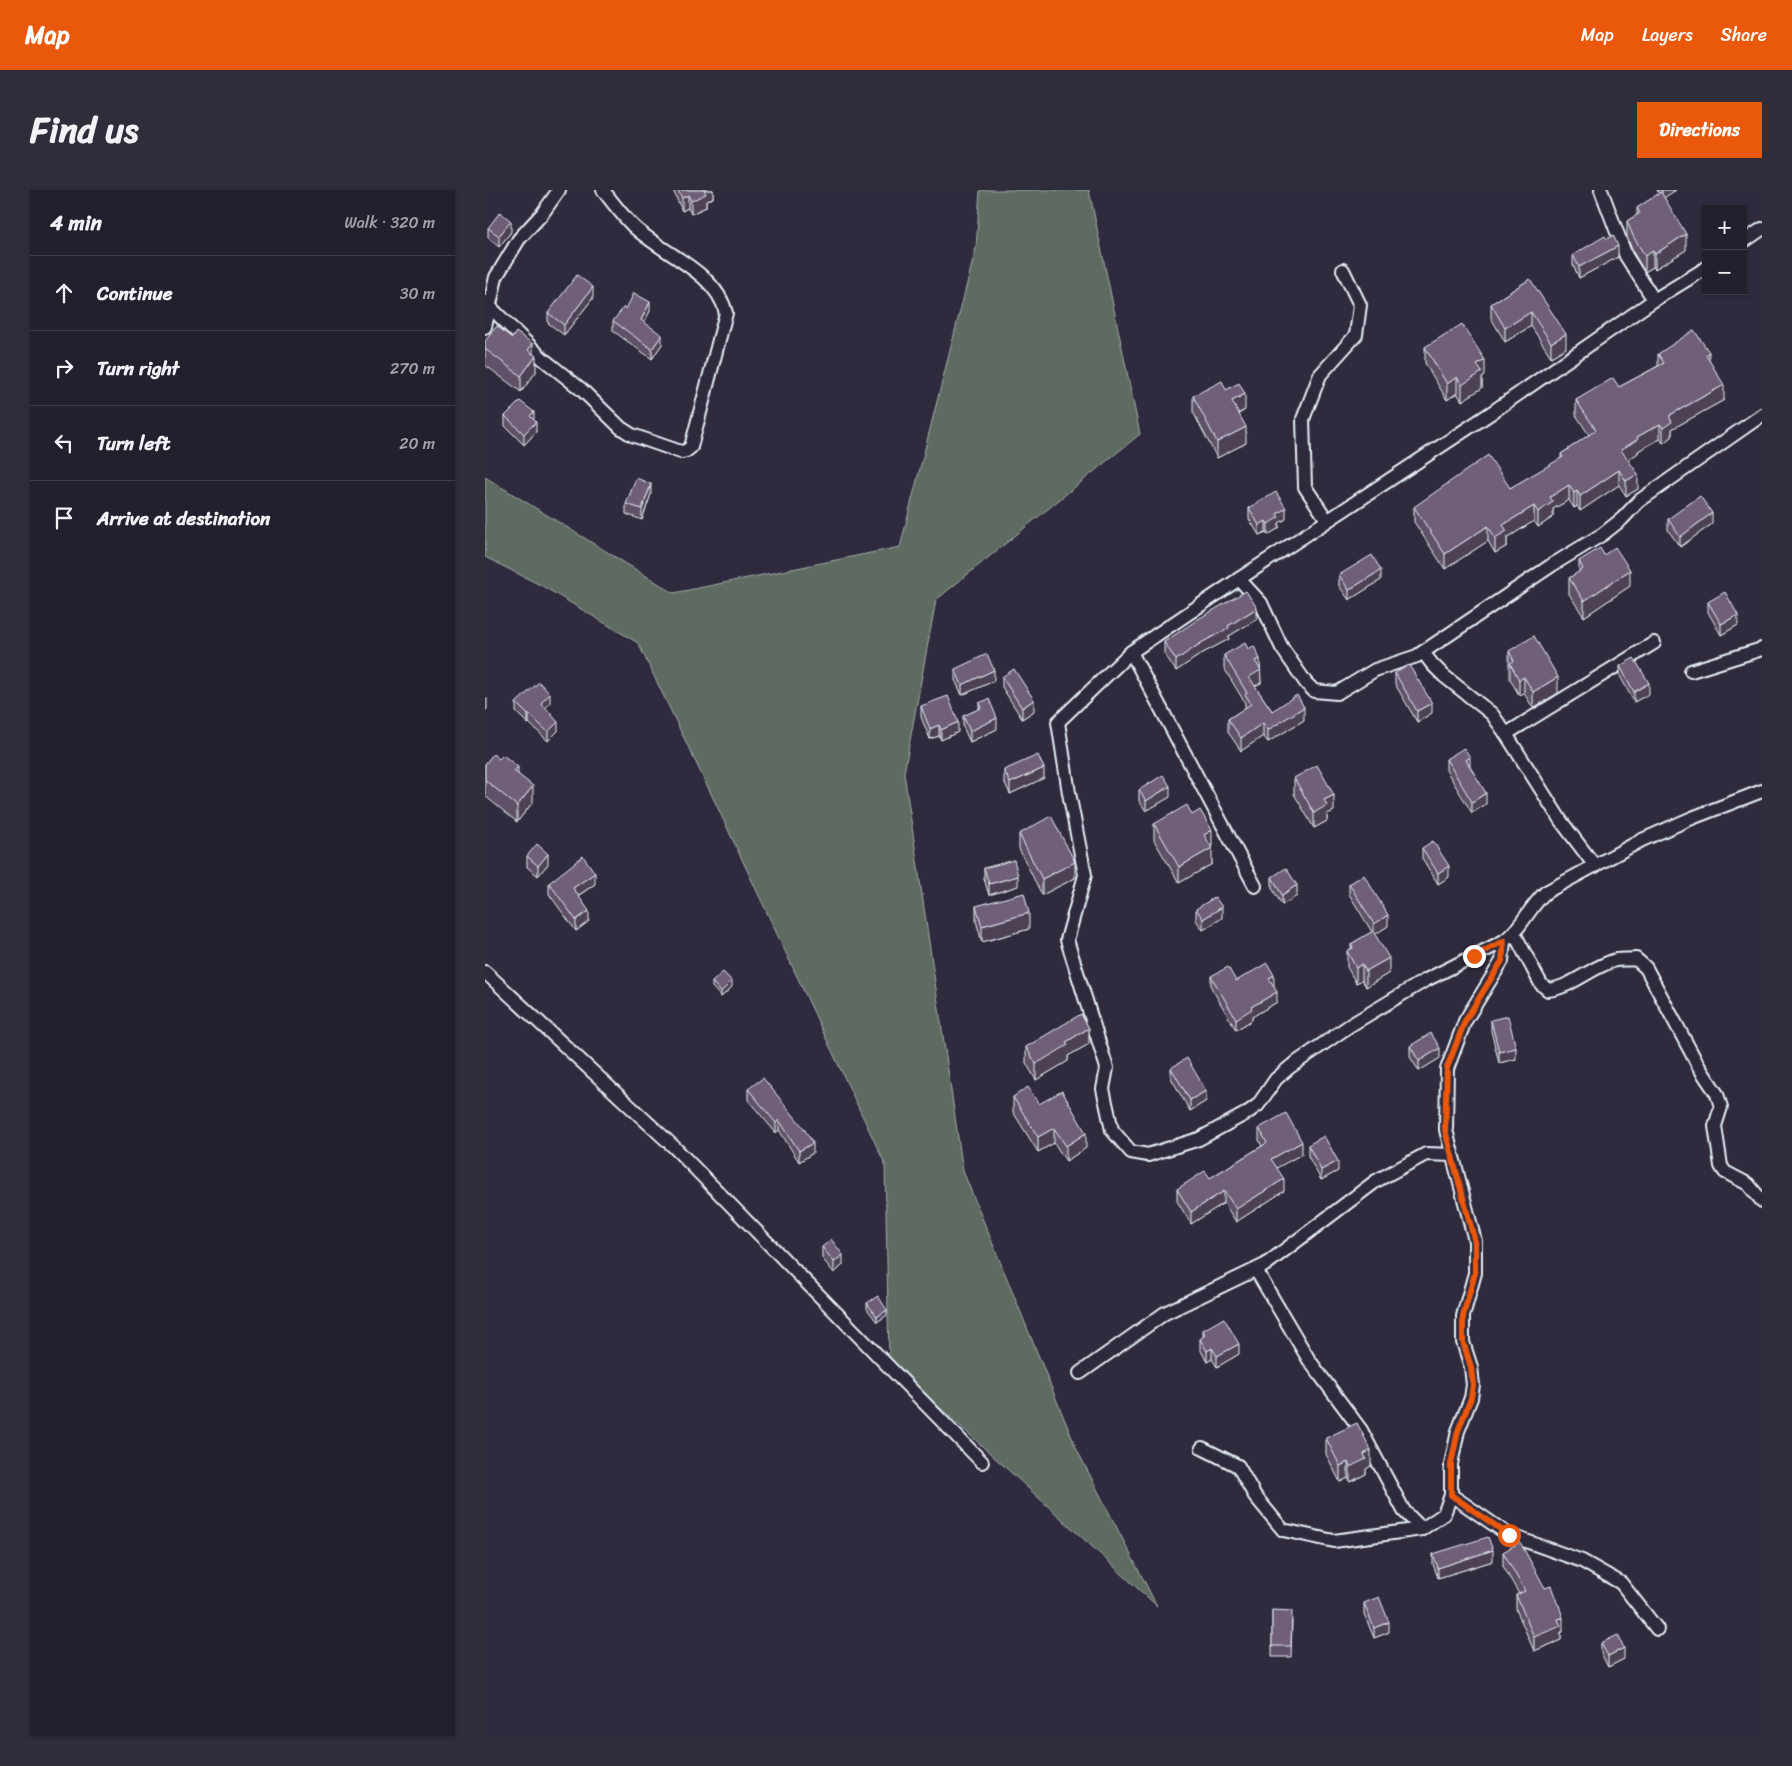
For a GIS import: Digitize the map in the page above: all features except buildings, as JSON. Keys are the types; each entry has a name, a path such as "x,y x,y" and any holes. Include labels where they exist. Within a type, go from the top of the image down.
{"street":[{"path":"485,327 488,304 496,277 519,239 542,214 559,190"},
{"path":"488,304 542,358 581,390 621,428 632,435 681,452 691,447 726,313 723,301 709,280 633,226 603,190"},
{"path":"1601,190 1626,256 1654,300"},
{"path":"1747,239 1762,230"},
{"path":"1327,520 1305,487 1303,419 1320,376 1356,335 1360,305 1343,270"},
{"path":"1509,937 1424,981 1349,1026 1290,1067 1276,1079 1258,1106 1247,1113 1199,1139 1148,1155 1131,1152 1112,1130 1103,1089 1107,1068 1067,940 1085,875 1069,793 1058,722 1131,652 1239,578 1491,413 1654,300 1702,270"},
{"path":"1239,578 1261,603 1282,648 1306,684 1314,691 1337,693 1375,670 1417,656 1552,565 1603,534 1622,519 1639,501 1762,415"},
{"path":"1506,734 1654,643"},
{"path":"1691,671 1762,649"},
{"path":"1131,652 1255,886"},
{"path":"1423,652 1445,676 1492,714 1561,821 1595,866"},
{"path":"1202,1448 1238,1466 1255,1496 1283,1530 1334,1541 1422,1529 1444,1514 1451,1495 1451,1464 1458,1431 1471,1398 1473,1385 1471,1367 1463,1342 1463,1316 1475,1273 1475,1242 1445,1130 1447,1068 1465,1021 1502,961 1509,937 1535,902 1546,892 1642,840 1762,791"},
{"path":"1509,937 1541,984 1548,990 1557,989 1592,970 1616,960 1636,959 1646,968 1699,1067 1717,1094 1721,1107 1715,1126 1721,1166 1725,1172 1748,1184 1762,1201"},
{"path":"485,972 674,1147 982,1462"},
{"path":"1080,1373 1165,1313 1265,1266 1377,1181 1426,1154 1452,1155"},
{"path":"1256,1270 1309,1360 1361,1430 1404,1511 1422,1529"},
{"path":"1451,1495 1509,1535 1582,1561 1621,1582 1657,1629"}],"green space":[{"path":"980,190 1089,190 1140,434 936,600 904,773 963,1171 1077,1450 1157,1606 889,1361 885,1164 638,643 544,587 485,557 485,477 674,593 900,547 976,248"}],"route":[{"path":"1474,956 1504,941 1502,961 1465,1021 1447,1068 1445,1130 1475,1242 1475,1273 1463,1316 1463,1342 1471,1367 1473,1385 1471,1398 1458,1431 1451,1464 1451,1495 1509,1535"}]}
